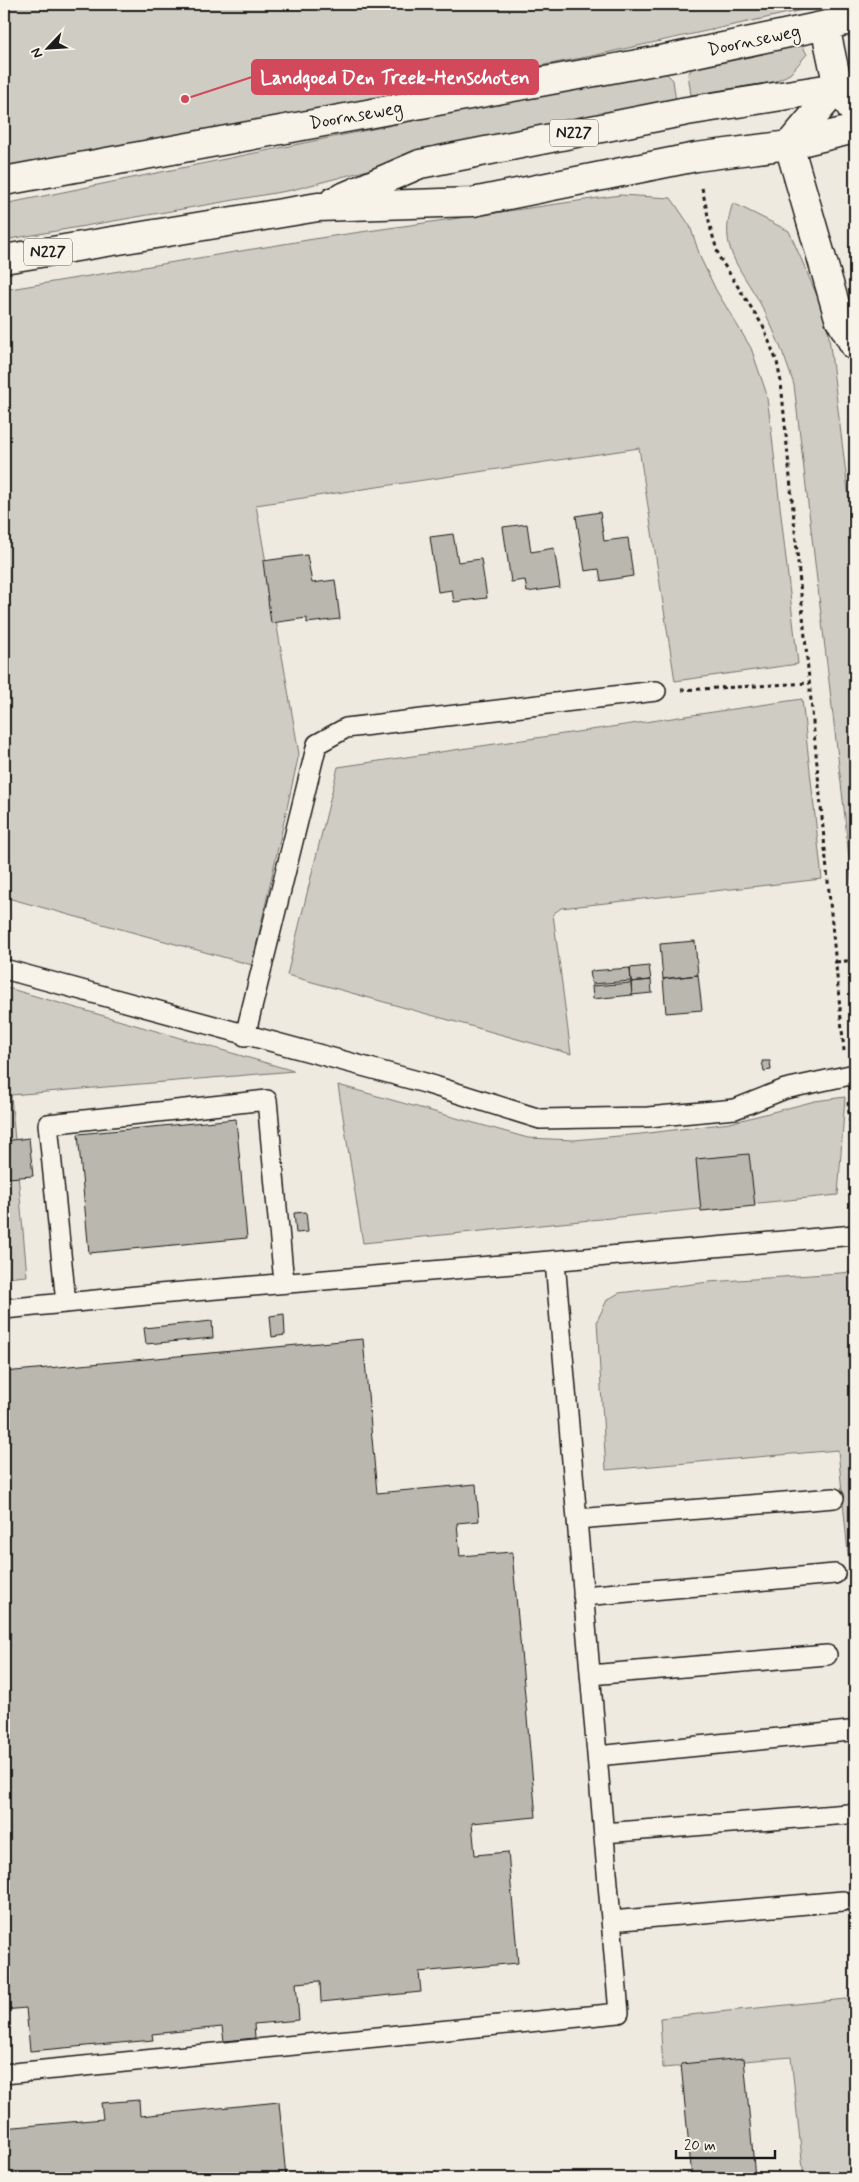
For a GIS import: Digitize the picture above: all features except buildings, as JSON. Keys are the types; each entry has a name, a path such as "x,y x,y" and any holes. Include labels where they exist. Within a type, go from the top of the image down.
{"main road":[{"name":"Doornseweg","path":"4,181 666,59 855,19"},
{"name":"Doornseweg","path":"825,26 847,85"},
{"path":"847,85 855,113"},
{"path":"847,85 789,146 839,318 855,346"},
{"name":"N227","path":"318,207 420,164 687,111 847,85"},
{"name":"N227","path":"4,259 318,207 473,202 696,157 789,146 855,129"}],"lane":[{"path":"245,1036 317,744 346,728 656,691"},
{"path":"4,970 425,1083 540,1119 648,1117 735,1109 785,1089 855,1074"},
{"path":"66,1303 48,1124 267,1100 284,1283"},
{"path":"4,1309 284,1283 855,1235"},
{"path":"4,2074 619,2013 555,1261"},
{"path":"577,1519 834,1498"},
{"path":"583,1596 835,1574"},
{"path":"590,1675 827,1655"},
{"path":"597,1756 849,1732"},
{"path":"604,1833 848,1814"},
{"path":"611,1921 843,1901"}],"path":[{"path":"696,157 709,222 719,257 754,310 770,342 777,362 782,392 836,962 855,960"},
{"path":"656,691 810,683"}],"shaded area":[{"path":"4,4 830,4 587,57 437,85 69,161 4,171"},
{"path":"800,43 807,54 790,74 773,82 691,95 688,74 696,64"},
{"path":"663,70 673,80 676,102 516,131 292,190 4,240 4,204"},
{"path":"620,195 671,198 690,226 701,259 716,290 751,348 766,392 798,664 675,681 639,448 256,505 299,754 252,965 4,897 4,290 326,237"},
{"path":"733,203 789,231 819,300 828,329 855,547 855,922 845,817 794,385 770,323 738,267 729,245 729,219"},
{"path":"802,699 822,879 561,908 553,914 571,1054 287,975 338,767"},
{"path":"4,987 294,1071 11,1095 27,1276 4,1278"},
{"path":"338,1085 528,1138 574,1140 730,1123 815,1101 845,1097 838,1195 363,1243"},
{"path":"855,1272 855,1626 838,1450 606,1470 597,1321 607,1300 619,1293 709,1282"},
{"path":"855,1998 855,2178 804,2178 791,2057 663,2068 660,2018"}],"place":[{"name":"Landgoed Den Treek-Henschoten","path":"185,99"}]}
